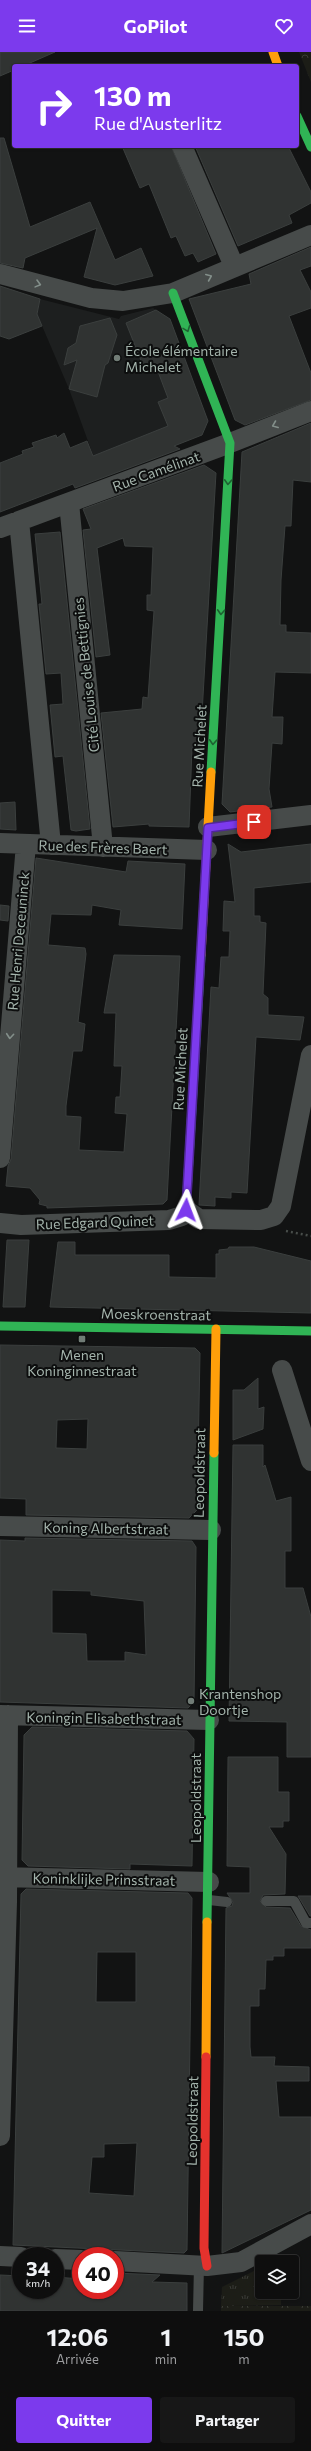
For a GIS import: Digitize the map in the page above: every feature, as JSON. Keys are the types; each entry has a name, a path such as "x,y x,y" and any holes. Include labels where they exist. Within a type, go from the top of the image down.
{"street":[{"path":"273,52 277,64"},
{"path":"299,121 311,148"},
{"path":"183,148 234,266"},
{"path":"0,274 107,301 123,301 173,293 234,266 311,235"},
{"name":"Rue Michelet","path":"173,293 230,443 186,1210"},
{"name":"Rue Camélinat","path":"0,528 230,443 311,411"},
{"name":"Cité Louise de Bettignies","path":"69,503 103,847"},
{"path":"19,521 51,846"},
{"path":"208,828 311,815"},
{"name":"Rue des Frères Baert","path":"0,843 51,846 207,850"},
{"name":"Rue Henri Deceuninck","path":"0,1158 26,844"},
{"path":"186,1210 194,1217 208,1220 261,1220 274,1216 281,1206 305,1116 311,1055"},
{"name":"Rue Edgard Quinet","path":"0,1223 20,1225 169,1220 182,1216 186,1210"},
{"name":"Moeskroenstraat","path":"0,1326 311,1331"},
{"name":"Leopoldstraat","path":"203,2266 209,1891 211,1530 216,1329"},
{"path":"282,1370 311,1461"},
{"name":"Koning Albertstraat","path":"0,1526 211,1530"},
{"path":"0,2136 4,1715"},
{"name":"Koningin Elisabethstraat","path":"4,1715 209,1720"},
{"name":"Koninklijke Prinsstraat","path":"3,1877 209,1891"},
{"path":"124,2262 203,2266 241,2262 311,2224"},
{"path":"0,2256 12,2257"}],"lane":[{"path":"209,1891 227,1902"},
{"path":"266,1901 294,1901 306,1923 311,1923"},
{"path":"198,2311 203,2266"}],"shaded area":[{"name":"École élémentaire Michelet","path":"40,299 119,319 121,316 153,308 162,314 206,426 202,435 100,474 69,389 37,314"}],"green space":[{"path":"299,52 311,52 311,82"},
{"path":"255,2270 255,2299 281,2299 281,2305 221,2306 222,2287"},
{"path":"221,2306 311,2306 311,2311 221,2311"}],"building":[{"path":"0,52 55,52 28,64 12,64 12,71 0,76"},
{"path":"0,138 4,138 30,227 90,202 115,260 141,248 153,276 115,285 84,277 97,228 25,258 23,268 0,263"},
{"path":"123,148 172,148 216,254 198,262 193,253 185,256 176,236 171,238 149,184 140,188"},
{"path":"196,148 289,148 311,192 311,203 289,215 292,223 238,246"},
{"path":"311,247 311,266 300,270 311,292 311,308 289,316 311,373 311,400 245,425 235,420 189,299 251,284 249,274"},
{"path":"0,286 40,299 37,314 42,326 9,339 0,336"},
{"path":"156,310 170,319 208,421 202,435 174,446 180,449 75,488 73,484 0,512 0,463 23,454 22,451 34,447 32,443 56,435 57,438 64,433 70,448 87,441 93,456 168,426 158,402 168,398 157,369 142,363 126,323"},
{"path":"110,318 117,335 108,363 105,365 97,397 69,389 77,360 64,365 68,348 76,343 80,326"},
{"path":"311,423 311,482 293,480 291,526 285,526 281,580 280,625 286,625 286,632 311,633 311,673 275,672 272,717 283,717 282,744 272,743 269,789 272,807 230,812 222,804 242,452"},
{"path":"204,465 216,473 200,748 192,748 189,827 149,826 149,824 113,827 101,713 142,709 143,697 148,698 154,611 147,610 147,595 151,595 153,547 125,546 123,538 97,548 110,655 96,657 83,530 91,529 83,509"},
{"path":"60,532 90,829 76,831 71,830 63,756 55,757 50,705 63,704 61,673 46,674 39,604 42,604 35,534"},
{"path":"15,802 16,830 0,829 0,803"},
{"path":"228,844 241,852 311,844 311,882 254,888 254,916 260,916 260,922 266,923 263,994 268,998 268,1015 304,1017 300,1040 256,1037 247,1193 231,1192 231,1198 215,1197 215,1206 199,1205 211,987 219,988 221,957 229,957 230,931 223,931 224,901 235,902"},
{"path":"36,858 126,872 128,861 185,864 182,929 119,925 121,910 92,905 91,915 51,914 48,945 85,948 86,954 78,1022 85,1024 82,1051 73,1051 66,1106 66,1116 81,1117 79,1150 124,1152 127,1114 115,1113 116,1097 120,1097 122,1066 114,1066 116,1013 104,1013 114,955 180,956 167,1200 163,1204 47,1208 47,1206 39,1204 40,1200 30,1188 6,1186 8,1166 11,1159"},
{"path":"0,905 9,906 8,921 0,920"},
{"path":"7,1240 29,1240 25,1307 3,1307"},
{"path":"58,1242 75,1242 75,1255 169,1255 169,1277 216,1278 216,1254 219,1254 219,1250 228,1249 229,1247 254,1247 311,1261 311,1313 50,1307"},
{"path":"0,1345 195,1348 200,1353 197,1510 189,1518 26,1515 26,1499 0,1498","holes":["88,1419 87,1449 56,1448 57,1420"]},
{"path":"258,1378 258,1409 264,1407 263,1429 233,1440 233,1390 244,1390"},
{"path":"233,1445 263,1445 263,1467 265,1465 276,1501 291,1497 291,1551 285,1551 285,1588 303,1588 311,1617 311,1757 287,1757 287,1722 229,1721"},
{"path":"25,1538 192,1541 196,1547 194,1702 188,1708 0,1702 0,1540 25,1541","holes":["52,1590 91,1591 91,1595 144,1601 146,1655 125,1652 125,1661 87,1661 86,1634 52,1633"]},
{"path":"32,1727 187,1731 194,1739 192,1866 130,1864 130,1869 28,1866 22,1860 24,1735"},
{"path":"228,1757 278,1757 278,1792 289,1792 289,1821 283,1821 283,1827 269,1827 286,1854 285,1894 263,1895 260,1901 266,1907 290,1908 301,1926 311,1930 311,1948 284,1948 284,1956 273,1956 273,1960 266,1960 265,1989 259,1989 259,2006 250,2006 250,2047 251,2057 275,2057 274,2066 309,2067 309,2081 276,2081 279,2117 311,2117 311,2210 222,2253 226,1908 232,1906 233,1902 227,1893 250,1893 250,1867 227,1866"},
{"path":"26,1889 188,1893 192,1898 187,2250 184,2253 124,2250 124,2247 72,2248 13,2245 21,1894","holes":["97,1952 136,1952 136,2002 96,2002","137,2143 134,2196 89,2193 92,2157 104,2157 104,2144"]},
{"path":"298,1896 311,1896 311,1916 310,1916"},
{"path":"124,2273 160,2275 152,2282 187,2283 187,2311 0,2311 0,2275 12,2276 12,2299 64,2299 64,2278 72,2278 72,2299 124,2299"}],"traffic: fast":[{"path":"299,120 311,147"},
{"path":"173,293 230,443 211,772"},
{"path":"186,1210 201,955"},
{"path":"0,1326 311,1331"},
{"path":"207,1922 214,1453"}],"traffic: slow":[{"path":"273,52 277,64"},
{"path":"201,955 211,772"},
{"path":"214,1453 216,1329"},
{"path":"206,2057 207,1922"}],"traffic: jam":[{"path":"206,2057 204,2248 207,2266"}],"place":[{"name":"École élémentaire Michelet","path":"117,358"},
{"name":"Menen Koninginnestraat","path":"82,1339"},
{"name":"Krantenshop Doortje","path":"191,1701"}],"route":[{"path":"186,1210 208,828 254,822"}]}
